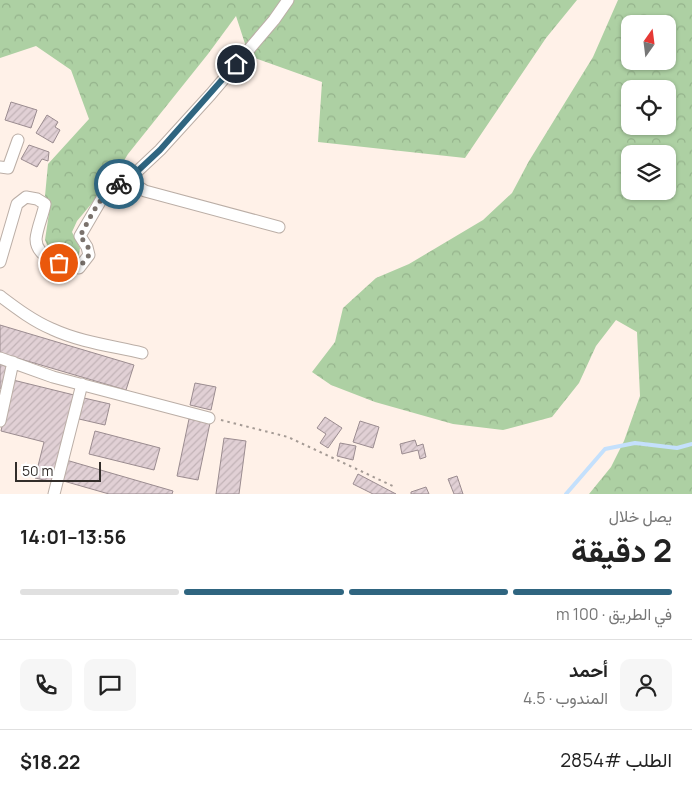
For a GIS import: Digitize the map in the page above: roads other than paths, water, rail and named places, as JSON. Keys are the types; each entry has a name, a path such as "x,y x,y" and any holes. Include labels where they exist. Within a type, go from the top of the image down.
{"street":[{"path":"0,262 17,204 26,197 37,199 45,204 36,240 40,251 48,258 71,267 79,268 89,255 88,247 80,236 101,200 115,186 128,180 160,150 211,94 274,20 288,0"},
{"path":"0,168 8,168 18,140"},
{"path":"128,180 145,191 279,227"},
{"path":"0,296 20,311 52,329 78,338 142,353"},
{"path":"0,358 53,377 209,418"},
{"path":"0,421 13,362"},
{"path":"54,494 82,384"}],"waterway":[{"path":"566,494 605,449 635,443 677,448 692,444"}]}
